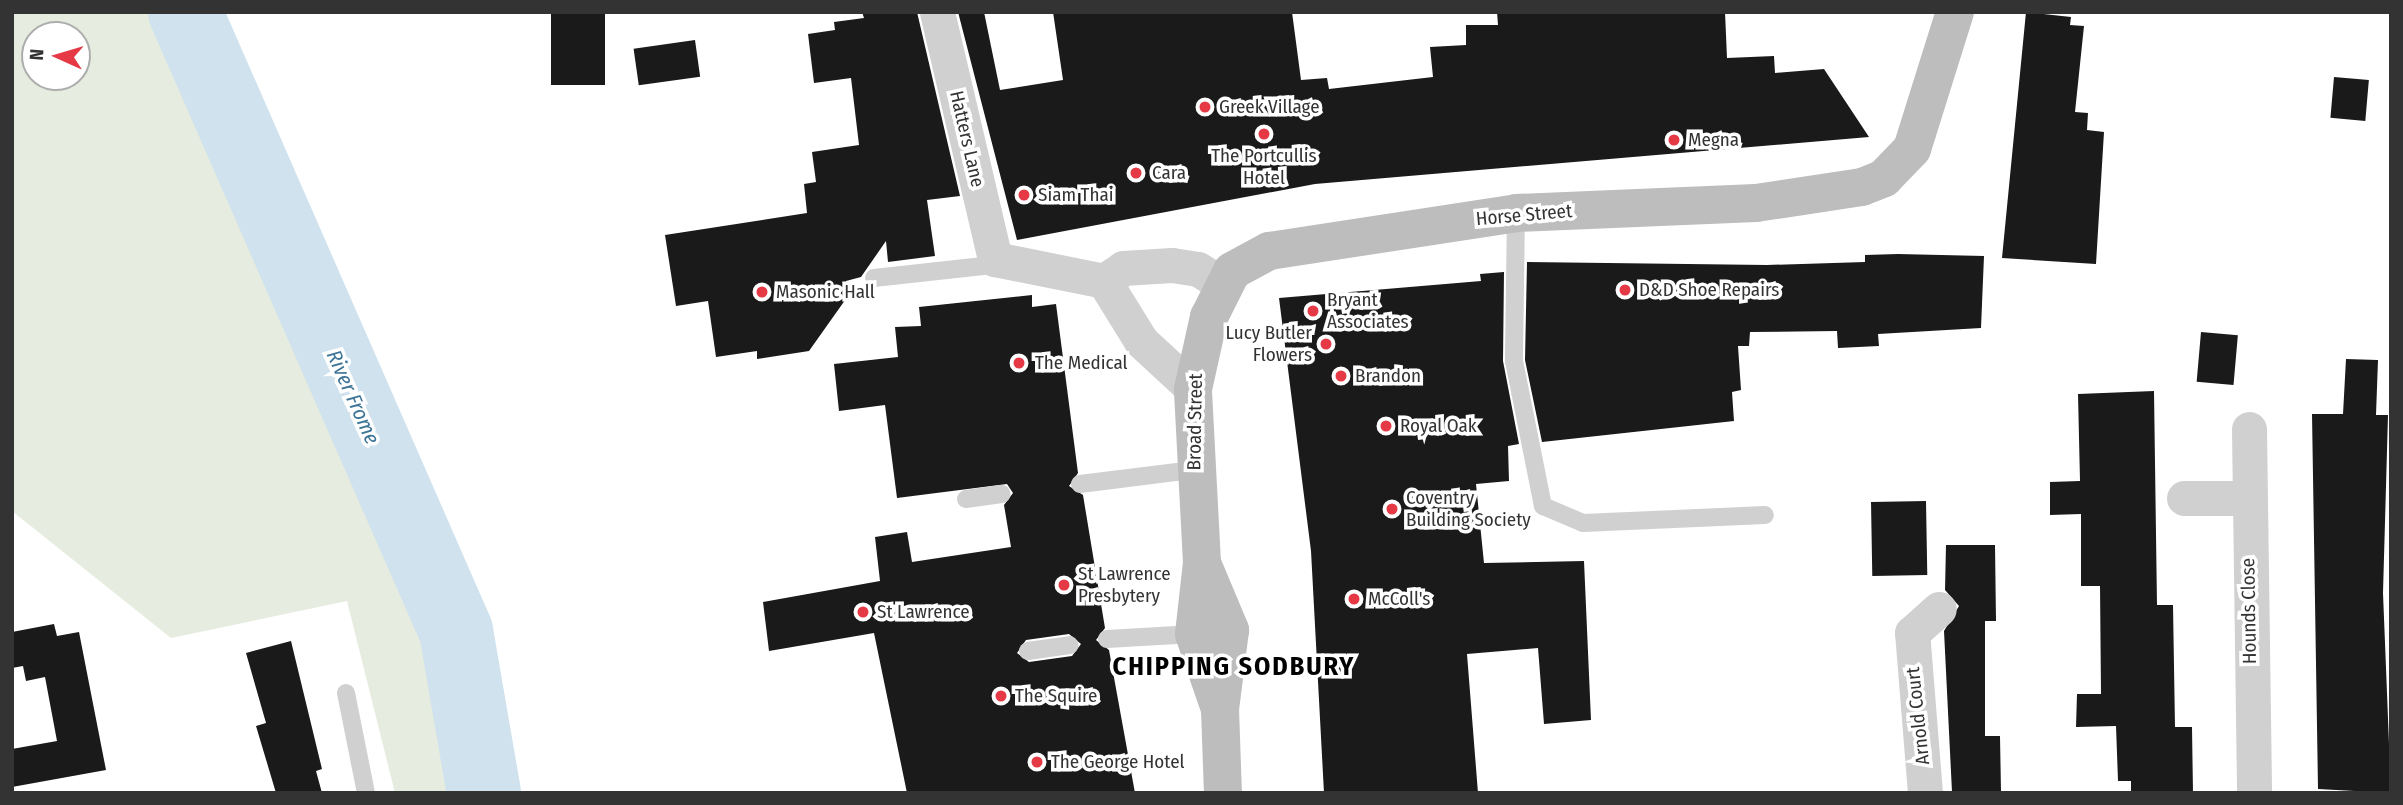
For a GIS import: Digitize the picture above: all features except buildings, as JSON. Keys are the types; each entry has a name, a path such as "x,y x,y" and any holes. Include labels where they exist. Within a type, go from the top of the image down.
{"main road":[{"name":"Horse Street","path":"1222,284 1250,258 1269,251 1516,213 1813,197 1884,178 1902,163 1924,126 1955,12"},
{"name":"Broad Street","path":"1220,709 1194,634 1202,564 1193,470 1194,389 1222,284"},
{"name":"Broad Street","path":"1202,564 1230,630 1220,709 1223,793"}],"street":[{"name":"Hatters Lane","path":"937,12 992,254 1001,264"},
{"path":"1001,264 1104,281 1123,268 1172,265 1198,269 1222,284"},
{"path":"1104,281 1141,341 1194,389"},
{"name":"Hounds Close","path":"2249,429 2247,498 2254,793"},
{"path":"2184,498 2247,498"},
{"name":"Arnold Court","path":"1925,793 1912,633 1939,609"}],"lane":[{"path":"1516,213 1514,361 1543,506 1583,523 1765,515"},
{"path":"874,278 1001,264"},
{"path":"1080,484 1193,470"},
{"path":"966,499 1002,494"},
{"path":"1107,639 1194,634"},
{"path":"1028,651 1070,645"},
{"path":"346,694 366,793"}],"shaded area":[{"path":"12,12 224,12 478,615 504,793 395,793 347,601 171,638 12,511"}],"waterway":[{"name":"River Frome","path":"185,12 456,631 484,793"}],"place":[{"name":"Greek Village","path":"1205,107"},
{"name":"The Portcullis Hotel","path":"1264,134"},
{"name":"Megna","path":"1674,140"},
{"name":"Cara","path":"1136,173"},
{"name":"Siam Thai","path":"1024,195"},
{"name":"D&D Shoe Repairs","path":"1625,290"},
{"name":"Masonic Hall","path":"762,292"},
{"name":"Bryant Associates","path":"1313,311"},
{"name":"Lucy Butler Flowers","path":"1326,344"},
{"name":"The Medical","path":"1019,363"},
{"name":"Brandon","path":"1341,376"},
{"name":"Royal Oak","path":"1386,426"},
{"name":"Coventry Building Society","path":"1392,509"},
{"name":"St Lawrence Presbytery","path":"1064,585"},
{"name":"McColl's","path":"1354,599"},
{"name":"St Lawrence","path":"863,612"},
{"name":"The Squire","path":"1001,696"},
{"name":"The George Hotel","path":"1037,762"}],"district":[{"name":"CHIPPING SODBURY","path":"1234,667"}]}
